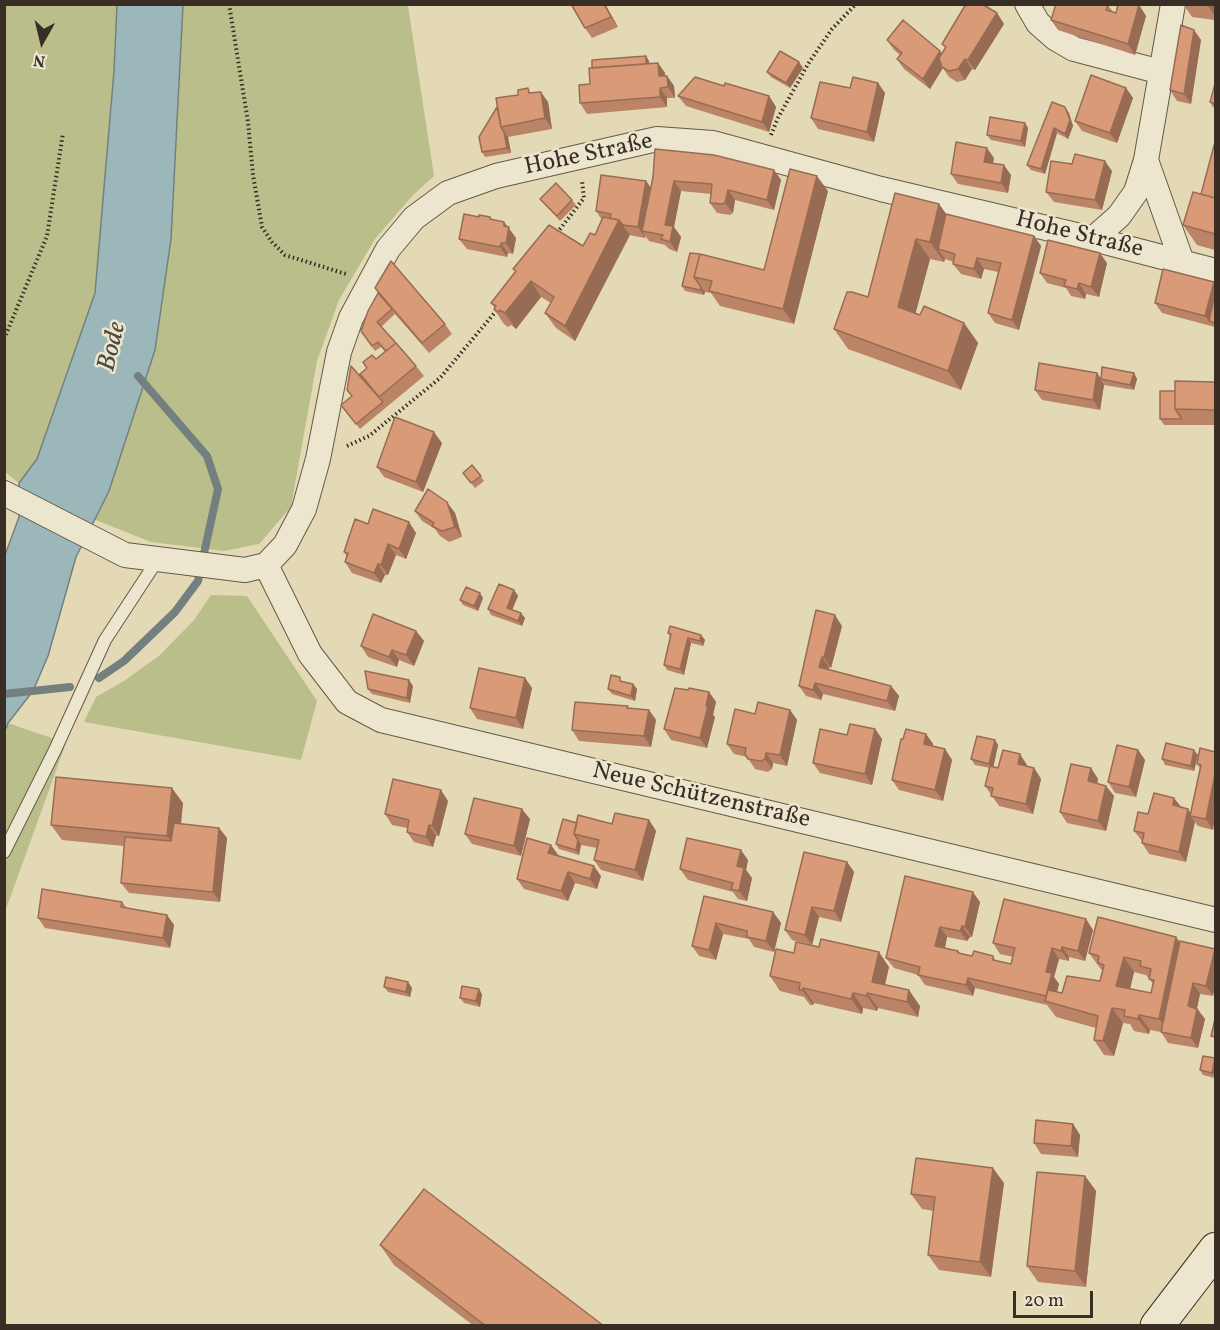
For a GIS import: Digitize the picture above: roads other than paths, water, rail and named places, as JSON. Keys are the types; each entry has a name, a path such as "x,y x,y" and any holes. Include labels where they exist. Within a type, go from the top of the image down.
{"main road":[{"path":"1166,1314 1215,1249"}],"street":[{"path":"1093,238 1119,216 1136,192 1146,160 1173,4"},
{"path":"1028,5 1038,23 1055,38 1074,49 1161,72"},
{"name":"Hohe Straße","path":"266,565 285,545 304,509 318,459 339,352 351,318 388,249 414,218 448,192 496,176 657,139 713,143 882,189 1093,238 1215,272"},
{"path":"1146,160 1182,262"},
{"path":"4,493 125,555 245,570 266,565"},
{"name":"Neue Schützenstraße","path":"266,565 310,654 346,702 381,720 1215,920"}],"lane":[{"path":"4,852 55,750 105,640 158,559"}],"water":[{"name":"Bode","path":"117,5 183,5 171,239 155,350 109,491 76,557 48,656 33,691 8,723 5,731 5,555 19,517 19,483 37,459 95,293 114,71"}],"waterway":[{"path":"99,678 124,661 175,612 198,581 218,489 207,456 138,376"},
{"path":"4,694 70,687"}]}
